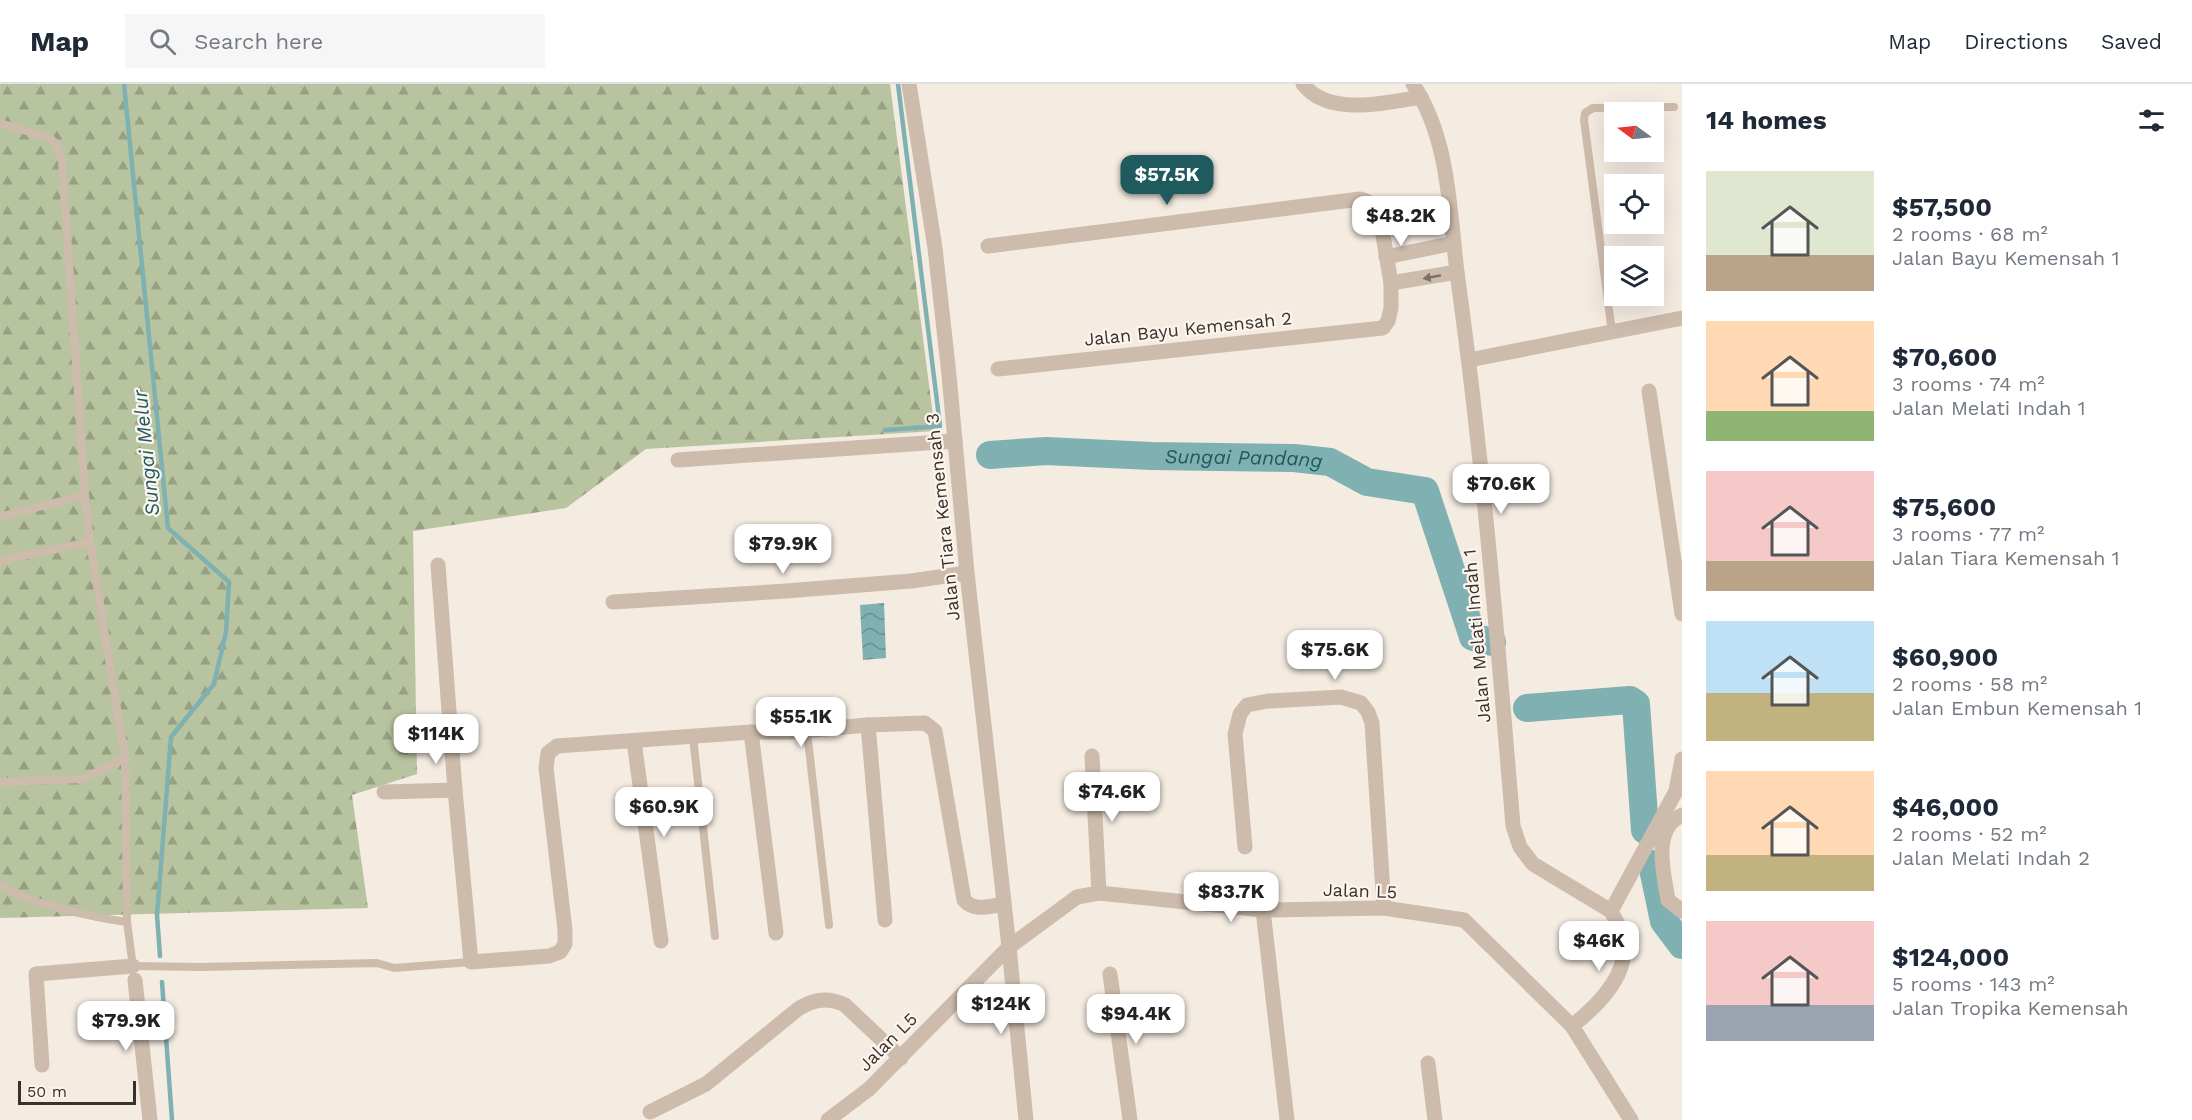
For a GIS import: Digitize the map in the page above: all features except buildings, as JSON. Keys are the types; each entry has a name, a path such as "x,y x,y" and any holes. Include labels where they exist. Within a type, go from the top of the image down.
{"street":[{"name":"Jalan Tiara Kemensah 3","path":"909,84 935,248 967,573 1009,947 1023,1119"},
{"path":"1303,84 1319,99 1334,103 1377,104 1417,90"},
{"name":"Jalan Melati Indah 1","path":"1417,90 1443,156 1469,360 1500,660 1513,826 1520,847 1533,864 1611,911"},
{"path":"988,246 1351,199 1370,201 1376,207 1380,217 1390,283 1457,272"},
{"path":"1386,257 1454,243"},
{"name":"Jalan Bayu Kemensah 2","path":"998,369 1383,328 1390,316 1390,283"},
{"path":"1469,360 1682,318"},
{"path":"1649,391 1682,614"},
{"path":"678,460 955,441"},
{"path":"438,565 471,962 549,956 560,952 565,944 547,760 548,753 557,746 751,732 925,723 935,731 964,900 969,905 979,908 1004,904"},
{"path":"613,602 786,591 967,573"},
{"path":"1245,847 1234,734 1240,714 1248,705 1268,701 1341,697 1361,703 1372,723 1384,908"},
{"path":"868,725 885,920"},
{"path":"751,732 776,933"},
{"path":"633,741 662,940"},
{"path":"1092,756 1100,893"},
{"path":"1572,1026 1593,1010 1620,968 1624,943 1620,927 1611,911 1676,791 1682,759"},
{"path":"384,792 455,790"},
{"path":"1682,815 1665,834 1661,854 1668,900 1682,911"},
{"name":"Jalan L5","path":"828,1120 869,1089 1009,947 1077,897 1100,893 1263,910 1384,908 1464,920 1572,1026 1631,1120"},
{"path":"1263,910 1287,1120"},
{"path":"42,1065 36,974 134,973 150,1120"},
{"path":"1110,974 1130,1120"},
{"path":"650,1112 706,1084 798,1009 819,1000 845,1005 901,1058"},
{"path":"1428,1063 1435,1120"}],"lane":[{"path":"1612,332 1584,120 1585,113 1593,108 1674,107"},
{"path":"0,123 50,138 57,145 62,161 85,495 90,542 125,758 127,922 134,973 201,967 377,963 394,968 471,962"},
{"path":"0,517 85,495"},
{"path":"0,562 90,542"},
{"path":"807,730 829,925"},
{"path":"693,737 714,936"},
{"path":"0,782 82,779 125,758"},
{"path":"0,885 23,896 66,909 101,919 127,922"}],"green space":[{"path":"0,84 890,84 935,431 646,449 566,508 413,531 417,774 352,795 368,908 0,918"}],"water":[{"path":"884,603 886,658 863,660 860,605"}],"waterway":[{"name":"Sungai Melur","path":"124,84 168,528 229,582 226,632 214,684 171,737 157,915 160,956"},
{"name":"Sungai Pandang","path":"885,430 940,426 898,84"},
{"name":"Sungai Pandang","path":"990,455 1046,451 1151,456 1294,458 1330,462 1367,482 1425,491 1473,637 1492,642"},
{"name":"Sungai Pandang","path":"1527,708 1630,700 1636,704 1645,830"},
{"name":"Sungai Pandang","path":"1652,864 1664,921 1682,945"},
{"name":"Sungai Melur","path":"162,982 172,1120"}]}
